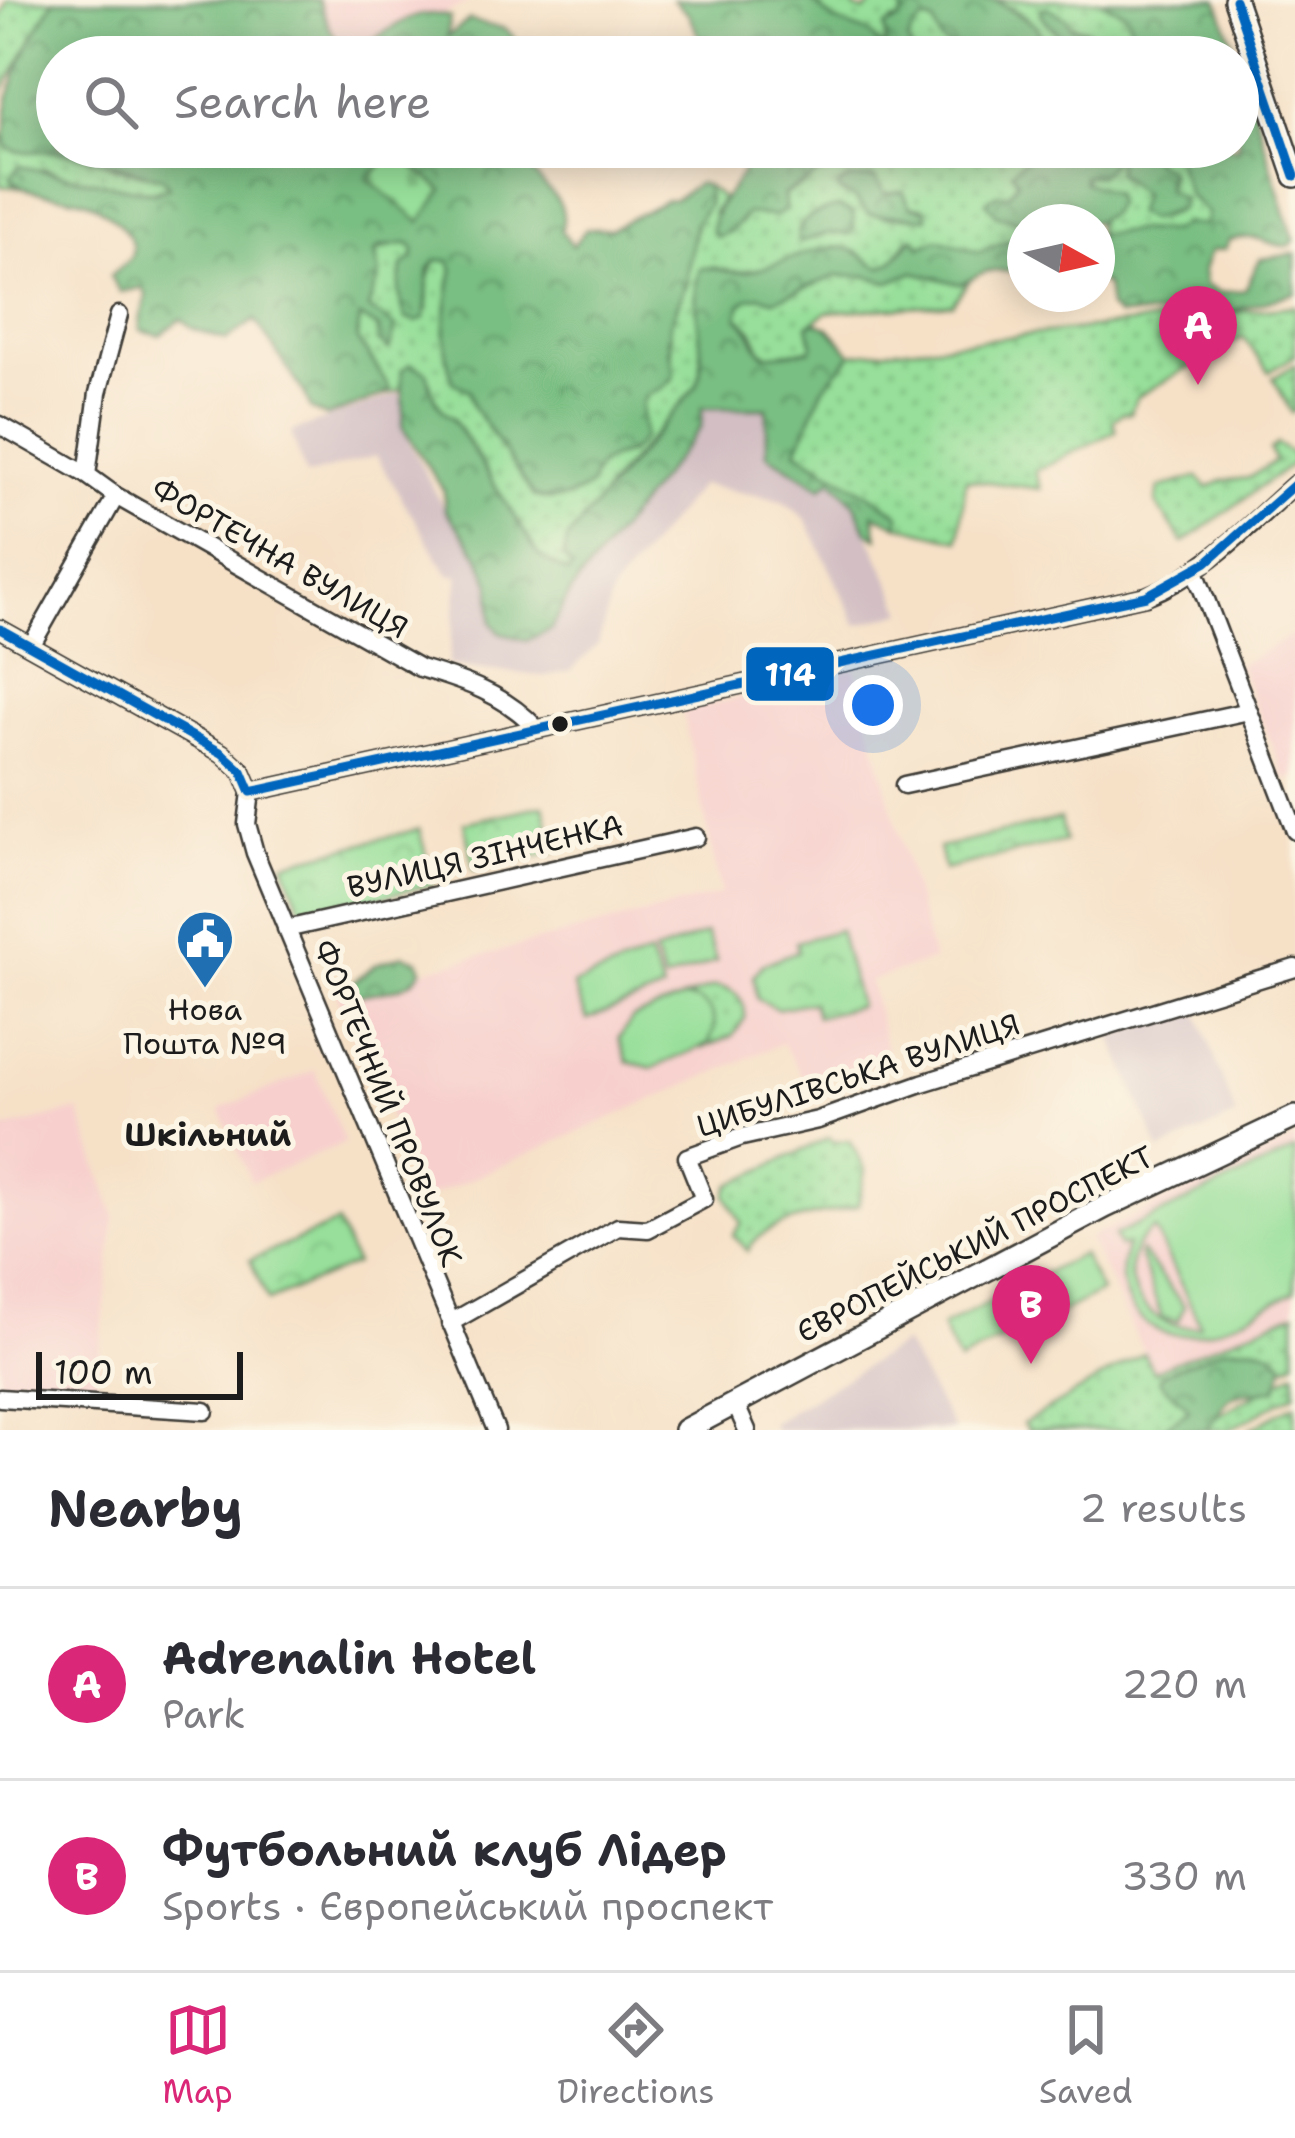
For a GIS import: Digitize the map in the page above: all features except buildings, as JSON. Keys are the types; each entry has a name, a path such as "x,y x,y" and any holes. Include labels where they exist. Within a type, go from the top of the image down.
{"main road":[{"path":"1235,0 1247,36"},
{"path":"1259,70 1295,176"},
{"name":"ЄВРОПЕЙСЬКИЙ ПРОСПЕКТ","path":"685,1430 1106,1207 1295,1117"}],"street":[{"path":"87,475 98,393 119,315"},
{"name":"ФОРТЕЧНА ВУЛИЦЯ","path":"0,425 420,668 470,682 520,710 537,729"},
{"path":"0,629 222,753 242,771 251,792 1146,596 1195,572 1295,484"},
{"path":"31,646 116,496"},
{"path":"1195,572 1295,831"},
{"path":"904,785 1249,711"},
{"name":"ФОРТЕЧНИЙ ПРОВУЛОК","path":"251,792 247,824 286,929 496,1430"},
{"name":"ВУЛИЦЯ ЗІНЧЕНКА","path":"286,929 696,837"},
{"name":"ЦИБУЛІВСЬКА ВУЛИЦЯ","path":"449,1323 618,1227 648,1229 704,1199 687,1157 1295,968"},
{"path":"0,1398 206,1411"},
{"path":"735,1403 747,1430"}],"shaded area":[{"path":"310,0 472,0 397,36 327,36"},
{"path":"400,393 405,409 402,429 445,510 479,556 491,584 492,623 513,638 562,611 701,408 767,408 855,504 904,612 857,625 806,519 782,500 700,485 613,590 598,644 570,671 543,676 448,666 459,576 448,574 376,456 306,476 291,432"},
{"path":"1295,633 1295,776 1286,781 1239,665"},
{"path":"855,669 933,960 870,981 889,1061 803,1076 782,1043 425,1199 336,993 721,894 683,712"},
{"path":"1196,1007 1236,1116 1160,1151 1112,1037"},
{"path":"315,1070 345,1143 251,1182 220,1109"},
{"path":"79,1110 115,1217 95,1392 0,1389 0,1130"},
{"path":"1295,1139 1295,1312 1153,1371 1089,1238"},
{"path":"904,1343 954,1430 775,1430 771,1423"}],"green space":[{"path":"7,0 54,0 0,96 0,20"},
{"path":"54,0 318,0 336,36 36,36 36,152 22,152 6,146 5,127 12,88 26,51"},
{"path":"673,0 810,0 834,21 872,36 699,36 689,15"},
{"path":"810,0 852,0 855,9 865,12 876,0 895,0 904,11 900,20 891,22 885,36 870,36 834,21"},
{"path":"895,0 995,0 1037,26 1040,36 939,36 934,23 925,20 910,36 886,36 885,27 900,20 904,12"},
{"path":"995,0 1099,0 1127,14 1134,36 1089,36 1085,29 1041,16 1060,36 1040,36 1023,14"},
{"path":"1099,0 1218,0 1231,36 1134,36 1127,14"},
{"path":"1047,7 1092,36 1061,36 1041,9"},
{"path":"415,17 450,17 447,36 378,36"},
{"path":"470,20 513,36 448,36"},
{"path":"924,20 934,23 940,36 910,36"},
{"path":"1259,126 1294,240 1290,246 1250,238 1229,240 1225,249 1210,251 1203,271 1205,285 1219,293 1245,290 1260,259 1295,254 1295,293 1227,313 1117,316 1113,312 1115,233 1205,225 1207,213 1188,195 1179,168 1259,168"},
{"path":"0,132 6,146 36,151 36,168 44,168 14,184 25,188 0,186"},
{"path":"19,166 154,193 169,187 163,178 128,168 530,168 561,206 561,231 573,246 586,229 610,229 699,183 706,186 708,204 695,224 685,286 670,325 675,374 645,398 644,436 630,451 600,465 591,485 564,498 534,496 473,406 469,390 454,383 445,341 450,261 436,260 429,269 425,318 416,322 405,318 399,292 402,266 413,258 409,243 375,252 380,274 368,308 396,327 389,350 377,340 379,329 360,317 357,340 389,388 386,394 327,417 311,409 255,320 226,340 191,328 181,319 160,335 140,330 146,294 142,288 120,292 110,276 131,256 133,248 125,230 91,203 35,191 10,178"},
{"path":"44,168 118,168 163,178 169,187 143,191 88,182"},
{"path":"378,168 415,168 443,190 420,222 369,180"},
{"path":"822,168 1015,168 1012,171 1018,181 1009,194 1015,204 1007,204 1007,242 978,252 938,239 919,247 917,240 909,238 893,261 882,267 860,255 737,272 711,267 696,299 704,366 697,385 609,486 563,557 572,568 568,573 540,557 453,418 438,404 427,372 402,370 401,390 386,394 385,381 357,340 360,316 379,329 389,348 395,327 367,308 375,252 403,242 414,248 428,311 427,284 435,260 450,261 445,340 454,382 469,390 473,406 534,496 629,453 642,421 641,404 673,379 670,325 685,286 696,223 708,204 706,186 722,198 713,213 741,223 746,214 805,184","holes":["854,179 885,194 899,191 911,206 922,207 914,217 885,217 854,198"]},
{"path":"824,168 784,194 785,210 775,216 746,214 732,231 717,237 712,232 713,219 743,170"},
{"path":"1015,168 1107,168 1099,175 1084,176 1084,182 1113,193 1116,202 1007,204 1007,218 997,215 986,202 998,194 1009,194 1018,181 1012,171"},
{"path":"1093,168 1118,168 1120,178 1141,189 1140,198 1159,218 1177,211 1180,197 1165,190 1170,175 1165,168 1179,168 1188,195 1207,213 1205,225 1184,224 1172,232 1115,233 1115,204 1090,204 1084,176"},
{"path":"1116,168 1168,169 1166,190 1183,199 1181,208 1149,220 1135,213 1142,194"},
{"path":"875,178 885,194 903,191 910,206 926,209 927,218 868,214 854,198 839,191 839,185 849,179"},
{"path":"839,207 853,213 850,234 830,233 798,242 804,221"},
{"path":"914,237 920,247 938,239 978,252 1007,242 1007,272 987,271 960,284 915,272 889,282 836,276 774,300 760,296 741,304 738,317 765,355 810,350 808,325 817,322 829,328 852,354 823,388 797,450 900,515 898,525 874,514 878,538 867,531 855,504 832,479 822,487 767,454 767,408 702,408 701,427 571,591 551,629 526,641 500,632 492,623 491,584 479,556 445,510 444,491 402,427 402,370 411,364 427,372 438,404 452,418 540,557 568,573 572,568 563,558 568,538 697,385 700,268 751,271 836,247 882,267"},
{"path":"915,272 968,283 952,304 827,312 808,325 813,348 790,353 766,353 738,317 741,304 749,298 774,300 836,276 889,282"},
{"path":"1295,306 1295,356 1269,372 1243,337 1137,397 1130,413 1113,421 1116,431 1035,471 1041,489 966,479 959,540 898,525 900,515 797,450 823,388 852,354"},
{"path":"1295,365 1295,411 1292,413 1273,378"},
{"path":"1277,444 1295,462 1183,543 1156,503 1159,488 1198,477 1208,488 1249,478 1275,461 1270,450"},
{"path":"544,805 555,852 474,870 464,823"},
{"path":"1060,819 1065,841 944,870 939,848"},
{"path":"419,829 434,884 304,916 284,863"},
{"path":"839,930 859,1006 816,1017 812,1002 777,1009 757,999 754,976 763,964 798,951 796,942"},
{"path":"706,934 717,961 664,981 654,953"},
{"path":"403,955 418,960 422,969 409,983 352,997 349,985 376,964"},
{"path":"649,955 663,991 587,1020 573,985"},
{"path":"713,987 737,995 745,1018 733,1036 701,1049 708,1043 691,998 682,999"},
{"path":"682,999 700,1002 711,1012 714,1027 708,1044 653,1068 628,1062 619,1038 633,1018"},
{"path":"829,1138 850,1140 865,1170 858,1205 781,1225 767,1231 748,1251 733,1235 741,1223 726,1195 730,1185"},
{"path":"1295,1150 1295,1291 1234,1322 1189,1335 1168,1334 1149,1325 1125,1293 1122,1269 1127,1245 1119,1247 1114,1236","holes":["1154,1229 1200,1324 1178,1326 1160,1319 1136,1293 1132,1259 1139,1243"]},
{"path":"337,1223 355,1264 268,1301 250,1260"},
{"path":"1141,1251 1184,1306 1178,1321 1162,1318"},
{"path":"1082,1254 1101,1292 1029,1329 1010,1291"},
{"path":"1002,1296 1019,1330 959,1362 941,1327"},
{"path":"1295,1312 1295,1361 1172,1430 1028,1430 1023,1424 1144,1353 1153,1371"},
{"path":"1226,1347 1259,1347 1279,1357 1285,1364 1276,1389 1234,1396 1207,1430 1160,1430 1189,1410 1159,1380 1163,1373"},
{"path":"1295,1372 1295,1393 1229,1430 1192,1430"},
{"path":"1295,1404 1295,1430 1248,1430"}],"transit line":[{"name":"114","path":"1235,0 1247,36"},
{"name":"114","path":"1259,70 1295,176"},
{"name":"114","path":"251,792 1146,596 1207,562 1295,484"},
{"name":"114","path":"0,629 222,753 242,771 251,792"}],"place":[{"name":"Adrenalin Hotel","path":"1198,385"},
{"name":"Нова Пошта №9","path":"205,990"},
{"name":"Футбольний клуб Лідер","path":"1031,1364"}],"district":[{"name":"Шкільний","path":"208,1134"}]}
